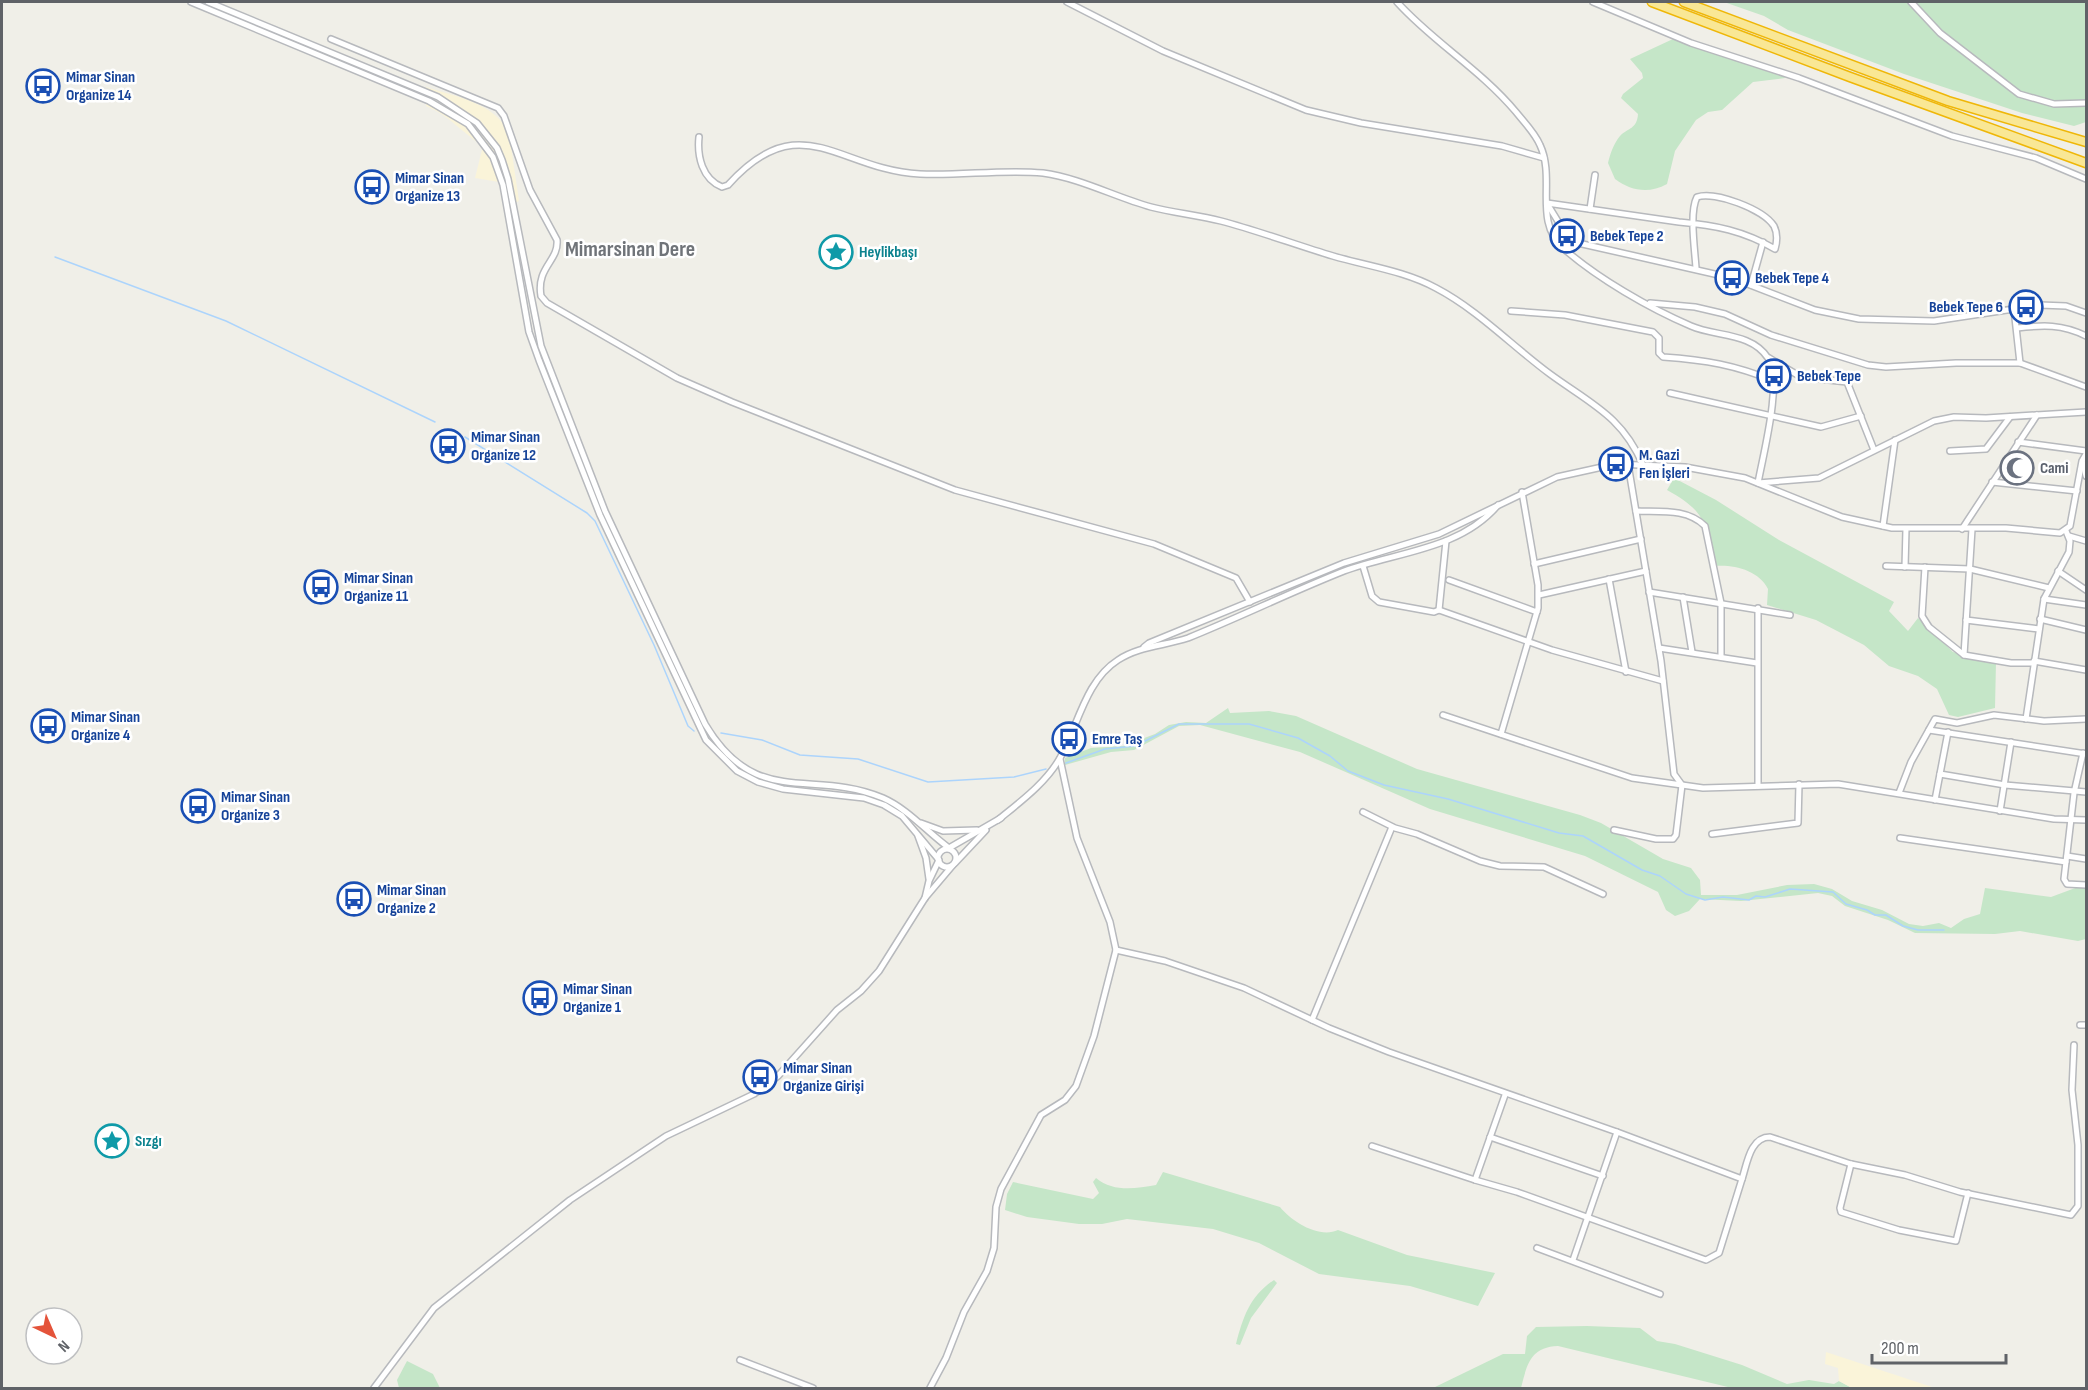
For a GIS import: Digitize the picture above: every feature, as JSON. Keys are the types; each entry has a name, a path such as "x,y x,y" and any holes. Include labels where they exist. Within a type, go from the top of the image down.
{"highway":[{"path":"1652,2 2086,164"},
{"path":"1684,2 1948,100 2086,142"}],"street":[{"path":"191,2 429,101 450,112 480,137 493,157 503,184 529,332 539,360 600,515 706,740 737,771 758,782 783,789 864,798 893,810 916,831 945,867 954,864"},
{"path":"208,2 438,97 463,111 486,133 497,148 508,179 541,346 604,511 714,739 745,768 762,777 782,782 868,793 884,798 917,821 956,854 954,864"},
{"path":"1067,2 1163,51 1306,110 1361,123 1502,146 1544,158"},
{"path":"1397,2 1486,78 1528,126 1540,145 1547,168 1548,227 1562,247 1605,278 1690,326 1737,337 1751,343 1768,358 1801,377 1847,382 1874,450"},
{"path":"1593,2 1691,43 1799,78 1952,136 2036,158 2086,179"},
{"path":"1911,2 1940,33 2019,94 2054,104 2086,103"},
{"path":"331,39 498,108 504,116 530,190 556,240 558,248 541,274 541,296 547,303 676,378 732,402 955,490 1154,544 1236,578 1250,602"},
{"path":"699,137 697,151 701,165 722,188 764,152 781,146 798,145 830,150 886,169 919,174 1003,171 1044,174 1077,181 1145,205 1219,220 1416,279 1459,301 1520,351 1618,422 1633,442 1643,465"},
{"path":"1590,209 1596,175"},
{"path":"1547,203 1694,223 1718,226 1743,232 1775,249 1777,237 1773,225 1750,207 1727,200 1697,197 1694,223 1696,268"},
{"path":"1547,203 1567,236 1578,243 1696,268 1751,285 1815,310 1859,319 1934,321 2040,305 2066,306 2086,313"},
{"path":"1751,285 1762,242"},
{"path":"1647,303 1725,314 1771,335 1868,365 1886,367 1956,363 2020,363 2086,387"},
{"path":"2014,309 2020,363"},
{"path":"1510,311 1565,315 1653,332 1659,338 1662,357 1699,359 1737,366 1774,381"},
{"path":"2017,328 2055,325 2070,328 2086,336"},
{"path":"1758,483 1774,381 1768,358"},
{"path":"1670,393 1821,427 1861,416"},
{"path":"1758,483 1819,478 1934,421 1954,417 2010,417 2086,412"},
{"path":"1962,529 2037,415"},
{"path":"1950,452 1986,449 2010,417"},
{"path":"1883,526 1895,440"},
{"path":"2018,442 2086,452 2082,461 2068,533 2069,552 2044,599 2026,719"},
{"path":"2082,461 2086,476"},
{"path":"374,1389 434,1308 570,1200 666,1136 754,1094 778,1076 837,1010 861,991 879,971 925,898 977,837 1047,776 1060,759 1098,680 1116,661 1149,643 1344,563 1439,534 1557,477 1616,464 1685,466 1758,483 1842,517 1883,526 2006,528 2068,533 2086,538"},
{"path":"1614,830 1656,839 1673,839 1677,834 1682,785 1674,774 1659,648 1628,464"},
{"path":"1992,482 2077,491"},
{"path":"1501,734 1538,612 1539,595 1522,492"},
{"path":"1144,647 1167,645 1188,638 1363,566 1446,541 1479,524 1499,504"},
{"path":"1636,511 1682,513 1696,518 1705,526 1721,603 1721,657"},
{"path":"1905,567 1906,528"},
{"path":"1964,655 1972,529"},
{"path":"1534,564 1641,539"},
{"path":"1439,610 1446,541"},
{"path":"1363,566 1372,596 1377,601 1434,612 1439,610 1530,643 1663,681"},
{"path":"1886,566 1970,569 2049,588"},
{"path":"1925,567 1923,620 1964,655 2011,663 2034,662 2086,670"},
{"path":"1539,595 1646,571"},
{"path":"2058,571 2086,590"},
{"path":"1609,579 1626,672"},
{"path":"1449,580 1538,612"},
{"path":"1649,592 1791,615"},
{"path":"1683,597 1692,652"},
{"path":"2044,599 2086,605"},
{"path":"1758,608 1758,786"},
{"path":"2040,619 2086,630"},
{"path":"1966,620 2039,629"},
{"path":"1659,648 1757,663"},
{"path":"1443,715 1632,778 1689,788 1838,784 2000,811 2086,820"},
{"path":"1899,794 1911,762 1935,719 1957,723 1994,715 2044,722 2086,719"},
{"path":"1929,730 2085,754 2074,793 2066,883 2086,885"},
{"path":"1935,800 1948,732"},
{"path":"2000,811 2011,742"},
{"path":"930,1389 946,1358 964,1312 987,1271 994,1248 996,1207 1001,1189 1041,1115 1065,1100 1076,1086 1094,1036 1116,950 1110,922 1077,838 1060,759"},
{"path":"1940,774 2074,793 2086,792"},
{"path":"1712,834 1798,823 1799,784"},
{"path":"1363,812 1392,827 1487,863 1544,867 1604,894"},
{"path":"925,898 940,852 1001,818"},
{"path":"917,821 943,831 981,829"},
{"path":"1312,1020 1392,827"},
{"path":"916,831 926,858 929,880"},
{"path":"1900,838 2086,860"},
{"path":"1116,950 1166,961 1244,988 1312,1020 1505,1095 1617,1132 1742,1179"},
{"path":"1372,1146 1710,1260 1719,1253 1754,1144 1765,1137 1851,1164 1905,1175 1968,1194 2071,1215 2078,1206 2078,1145 2072,1089 2074,1045"},
{"path":"1475,1180 1505,1095"},
{"path":"1573,1260 1617,1132"},
{"path":"1490,1137 1603,1176"},
{"path":"2078,1145 2086,1146"},
{"path":"1851,1164 1841,1212 1899,1230 1956,1241 1968,1194"},
{"path":"1537,1248 1659,1294"},
{"path":"740,1360 813,1389"}],"green space":[{"path":"1724,2 2086,2 2086,122 2074,126 2022,113 1904,74 1788,30 1764,16"},
{"path":"1673,39 1783,75 1785,78 1753,82 1722,110 1708,112 1696,120 1675,151 1667,184 1654,189 1640,190 1615,179 1608,163 1618,139 1634,125 1638,114 1621,98 1643,78 1642,73 1630,59"},
{"path":"1674,478 1716,500 1779,540 1894,602 1889,611 1908,631 1918,618 1953,652 1996,662 1995,708 1958,717 1949,715 1937,689 1918,676 1889,666 1864,645 1816,620 1767,605 1768,589 1758,577 1737,567 1714,566 1702,520 1690,505 1667,490"},
{"path":"1228,708 1230,713 1269,711 1296,716 1417,769 1601,823 1663,859 1691,868 1700,880 1701,895 1737,895 1787,885 1814,884 1832,889 1852,901 1882,910 1909,924 1923,926 1939,923 1951,928 1964,919 1980,914 1985,888 2051,897 2086,884 2086,939 2078,941 2020,931 1995,934 1915,933 1888,920 1845,906 1832,896 1818,893 1741,901 1700,899 1689,911 1675,916 1666,910 1658,892 1585,856 1430,809 1300,752 1200,725 1179,726 1134,750 1111,752 1065,765 1065,758 1091,748 1123,746 1155,734 1169,725 1186,722 1206,723"},
{"path":"1163,1172 1280,1207 1298,1223 1314,1230 1331,1232 1338,1230 1407,1255 1495,1273 1478,1306 1410,1286 1319,1274 1259,1243 1213,1229 1127,1219 1102,1224 1079,1224 1027,1217 1005,1210 1007,1194 1013,1182 1093,1199 1099,1193 1093,1182 1096,1178 1109,1186 1140,1188 1156,1185"},
{"path":"1274,1280 1277,1283 1251,1318 1240,1345 1236,1344 1253,1300"},
{"path":"1536,1327 1640,1328 1657,1341 1675,1344 1742,1365 1787,1384 1809,1380 1834,1384 1839,1381 1852,1388 1732,1388 1558,1346 1541,1350 1531,1359 1521,1388 1433,1388 1503,1354 1525,1354 1527,1336"},
{"path":"407,1361 433,1374 440,1388 399,1388 397,1380"}],"sand":[{"path":"426,87 484,107 502,123 509,133 519,201 512,204 499,182 475,178 483,146 442,114 426,106"},
{"path":"1826,1352 1937,1388 1852,1388 1839,1381 1838,1368 1825,1364"}],"waterway":[{"path":"55,257 226,321 435,422"},
{"path":"465,437 587,513 595,521 654,645 688,726 694,731"},
{"path":"1066,763 1105,749 1135,746 1179,724 1249,724 1298,738 1330,756 1348,771 1384,785 1448,799 1559,833 1583,836 1642,870 1660,876 1686,894 1705,900 1723,897 1749,900 1756,896 1765,897 1790,889 1833,892 1846,904 1867,910 1875,915 1886,915 1903,926 1918,930 1944,930"},
{"path":"721,733 762,740 800,755 858,759 928,782 1014,777 1046,769"}],"place":[{"name":"Mimar Sinan Organize 14","path":"43,86"},
{"name":"Mimar Sinan Organize 13","path":"372,187"},
{"name":"Bebek Tepe 2","path":"1567,236"},
{"name":"Heylikbaşı","path":"836,252"},
{"name":"Bebek Tepe 4","path":"1732,278"},
{"name":"Bebek Tepe 6","path":"2026,307"},
{"name":"Bebek Tepe","path":"1774,376"},
{"name":"Mimar Sinan Organize 12","path":"448,446"},
{"name":"M. Gazi Fen İşleri","path":"1616,464"},
{"name":"Cami","path":"2017,468"},
{"name":"Mimar Sinan Organize 11","path":"321,587"},
{"name":"Mimar Sinan Organize 4","path":"48,726"},
{"name":"Emre Taş","path":"1069,739"},
{"name":"Mimar Sinan Organize 3","path":"198,806"},
{"name":"Mimar Sinan Organize 2","path":"354,899"},
{"name":"Mimar Sinan Organize 1","path":"540,998"},
{"name":"Mimar Sinan Organize Girişi","path":"760,1077"},
{"name":"Sızgı","path":"112,1141"}],"district":[{"name":"Mimarsinan Dere","path":"630,249"}]}
